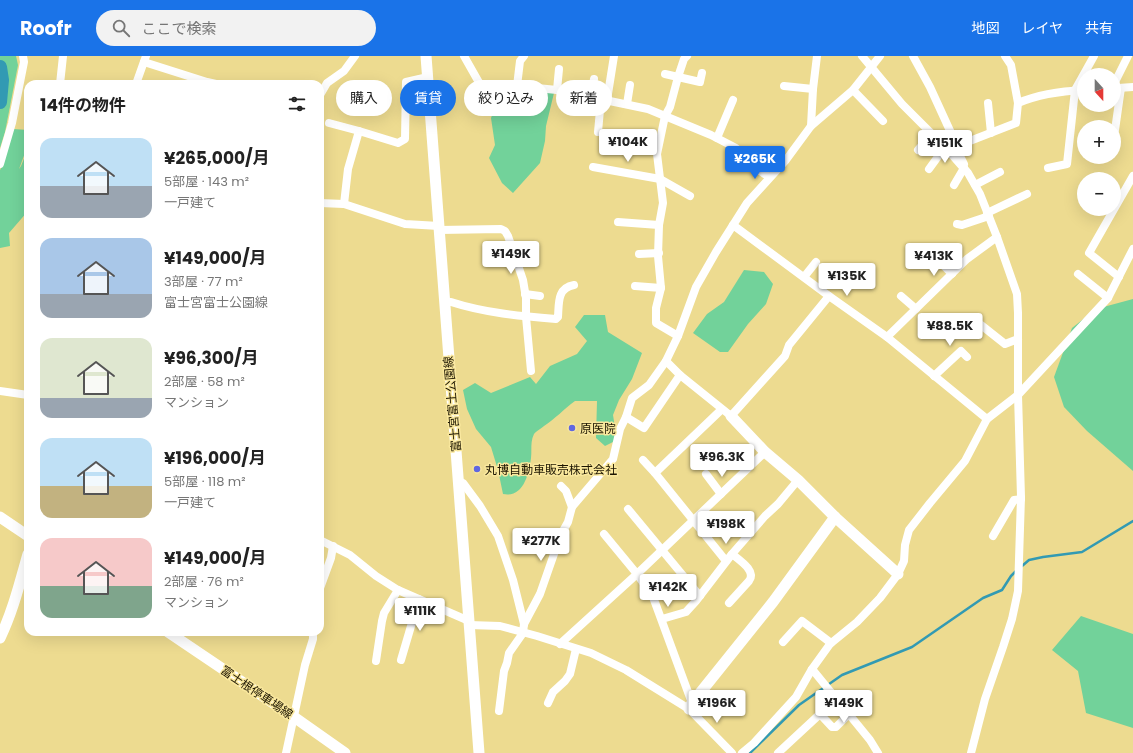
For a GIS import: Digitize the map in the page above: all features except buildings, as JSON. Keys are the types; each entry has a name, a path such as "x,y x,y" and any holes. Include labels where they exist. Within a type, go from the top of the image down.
{"main road":[{"name":"富士宮富士公園線","path":"426,56 479,753"},
{"path":"726,413 765,452 798,480 835,517 898,574"},
{"path":"0,517 24,533"},
{"path":"690,706 773,602 835,517"},
{"path":"0,638 16,599 24,569"},
{"name":"富士根停車場線","path":"174,636 294,716 345,753"}],"street":[{"path":"0,164 24,84 23,56"},
{"path":"60,80 63,56"},
{"path":"324,89 328,83 344,71 355,56"},
{"path":"464,56 478,80"},
{"path":"518,80 520,61 524,56"},
{"path":"608,80 614,56"},
{"path":"678,336 656,323 656,308 661,288 659,224 663,203 658,154 665,116 670,107 678,77 687,56"},
{"path":"811,126 817,56"},
{"path":"862,56 902,104 945,147 966,171 975,185 988,215 1017,294 1021,499 1018,591 1012,619 985,699 971,753"},
{"path":"499,711 504,671 509,653 540,594 559,538 568,522 572,507 613,459 620,429 626,417 632,398 649,385 666,361 678,336 696,287 716,252 747,203 786,160 811,126 853,90 880,56"},
{"path":"913,56 930,87 957,146 966,171"},
{"path":"957,146 1016,123 1018,103 1011,65 1005,56"},
{"path":"1089,68 1094,56"},
{"path":"1121,74 1128,56"},
{"path":"137,80 145,57 200,80"},
{"path":"558,80 559,69"},
{"path":"665,74 700,82 702,73"},
{"path":"329,123 398,143 405,139 406,82 428,77"},
{"path":"627,104 630,85"},
{"path":"784,86 813,89"},
{"path":"1121,87 1133,87"},
{"path":"853,90 883,121"},
{"path":"1018,103 1030,98 1077,90"},
{"path":"717,138 733,100"},
{"path":"612,101 648,109 717,138 736,148"},
{"path":"988,103 991,133"},
{"path":"1048,168 1067,164 1077,107"},
{"path":"598,132 601,116"},
{"path":"344,204 348,169 359,131"},
{"path":"918,150 932,134"},
{"path":"929,169 945,147"},
{"path":"753,166 769,177"},
{"path":"593,167 660,179 690,196"},
{"path":"954,185 966,171"},
{"path":"975,185 1000,172"},
{"path":"1119,276 1089,253 1133,176"},
{"path":"957,224 962,225 988,215 1027,194"},
{"path":"324,202 344,204 405,224 439,228 501,229 505,231 524,280 531,371"},
{"path":"618,222 659,224"},
{"path":"733,225 887,337 987,419"},
{"path":"887,337 967,259 997,237"},
{"path":"742,753 754,743 796,697 812,669 831,643 857,622 880,598 898,574 904,561 905,545 909,530 964,461 987,419 1018,395 1108,298 1133,249"},
{"path":"918,259 928,250 952,274"},
{"path":"639,254 659,253"},
{"path":"804,277 816,262"},
{"path":"1078,274 1108,298"},
{"path":"444,302 451,302 478,310 526,317 556,319 558,317 560,293 568,286 574,285"},
{"path":"635,286 661,288"},
{"path":"525,294 540,296"},
{"path":"655,473 726,413 785,356 789,345 829,296"},
{"path":"901,296 916,309"},
{"path":"981,325 1005,344 1018,339"},
{"path":"934,376 961,351 967,357"},
{"path":"666,361 680,375 726,413"},
{"path":"626,417 644,428 680,375"},
{"path":"0,391 24,394"},
{"path":"560,644 693,522 765,452"},
{"path":"642,460 655,473 726,561"},
{"path":"706,474 722,494"},
{"path":"662,619 686,612 726,561 798,480"},
{"path":"459,481 463,483 480,506 498,536 513,580 523,628"},
{"path":"561,486 566,491 572,507"},
{"path":"993,536 1014,500 1021,499"},
{"path":"628,509 700,596"},
{"path":"604,534 637,574 653,597 662,619 690,706"},
{"path":"324,542 350,555 376,576 398,590 469,623 523,628 560,644 591,653 626,670 690,706 732,753"},
{"path":"324,577 331,558 333,546"},
{"path":"729,603 749,582 752,574 732,554"},
{"path":"376,661 384,613 398,590"},
{"path":"401,660 419,599"},
{"path":"783,642 802,621 831,643"},
{"path":"286,753 305,665 313,636"},
{"path":"548,703 553,692 570,674 576,648"},
{"path":"812,669 874,744 878,753"},
{"path":"778,753 820,714 832,727 836,726 849,714"}],"green space":[{"path":"0,56 16,56 18,65 5,132 0,148"},
{"path":"548,93 554,93 546,126 545,141 540,163 513,193 502,183 489,158 495,145 492,116 548,116"},
{"path":"13,129 24,130 24,156 19,169 24,159 24,216 9,233 10,246 0,248 0,170 3,165"},
{"path":"744,270 764,272 773,284 766,304 748,324 728,352 720,352 693,333 707,314 724,302"},
{"path":"1133,299 1133,471 1087,431 1064,407 1054,377 1072,328 1096,309"},
{"path":"584,315 605,315 608,332 642,353 632,379 619,400 613,415 617,440 605,446 596,438 597,401 575,401 534,434 529,471 524,484 516,492 503,494 491,447 476,429 467,409 463,390 475,383 491,393 530,377 536,384 550,366 577,354 587,341 575,327"},
{"path":"1081,616 1133,634 1133,728 1086,713 1078,671 1052,650"}],"waterway":[{"path":"0,67 2,80 0,102"},
{"path":"1022,566 1029,560 1082,552 1133,521"},
{"path":"750,753 799,705 842,675 912,647 983,598 1002,590 1016,571"}],"place":[{"name":"原医院","path":"572,428"},
{"name":"丸博自動車販売株式会社","path":"477,469"}]}
